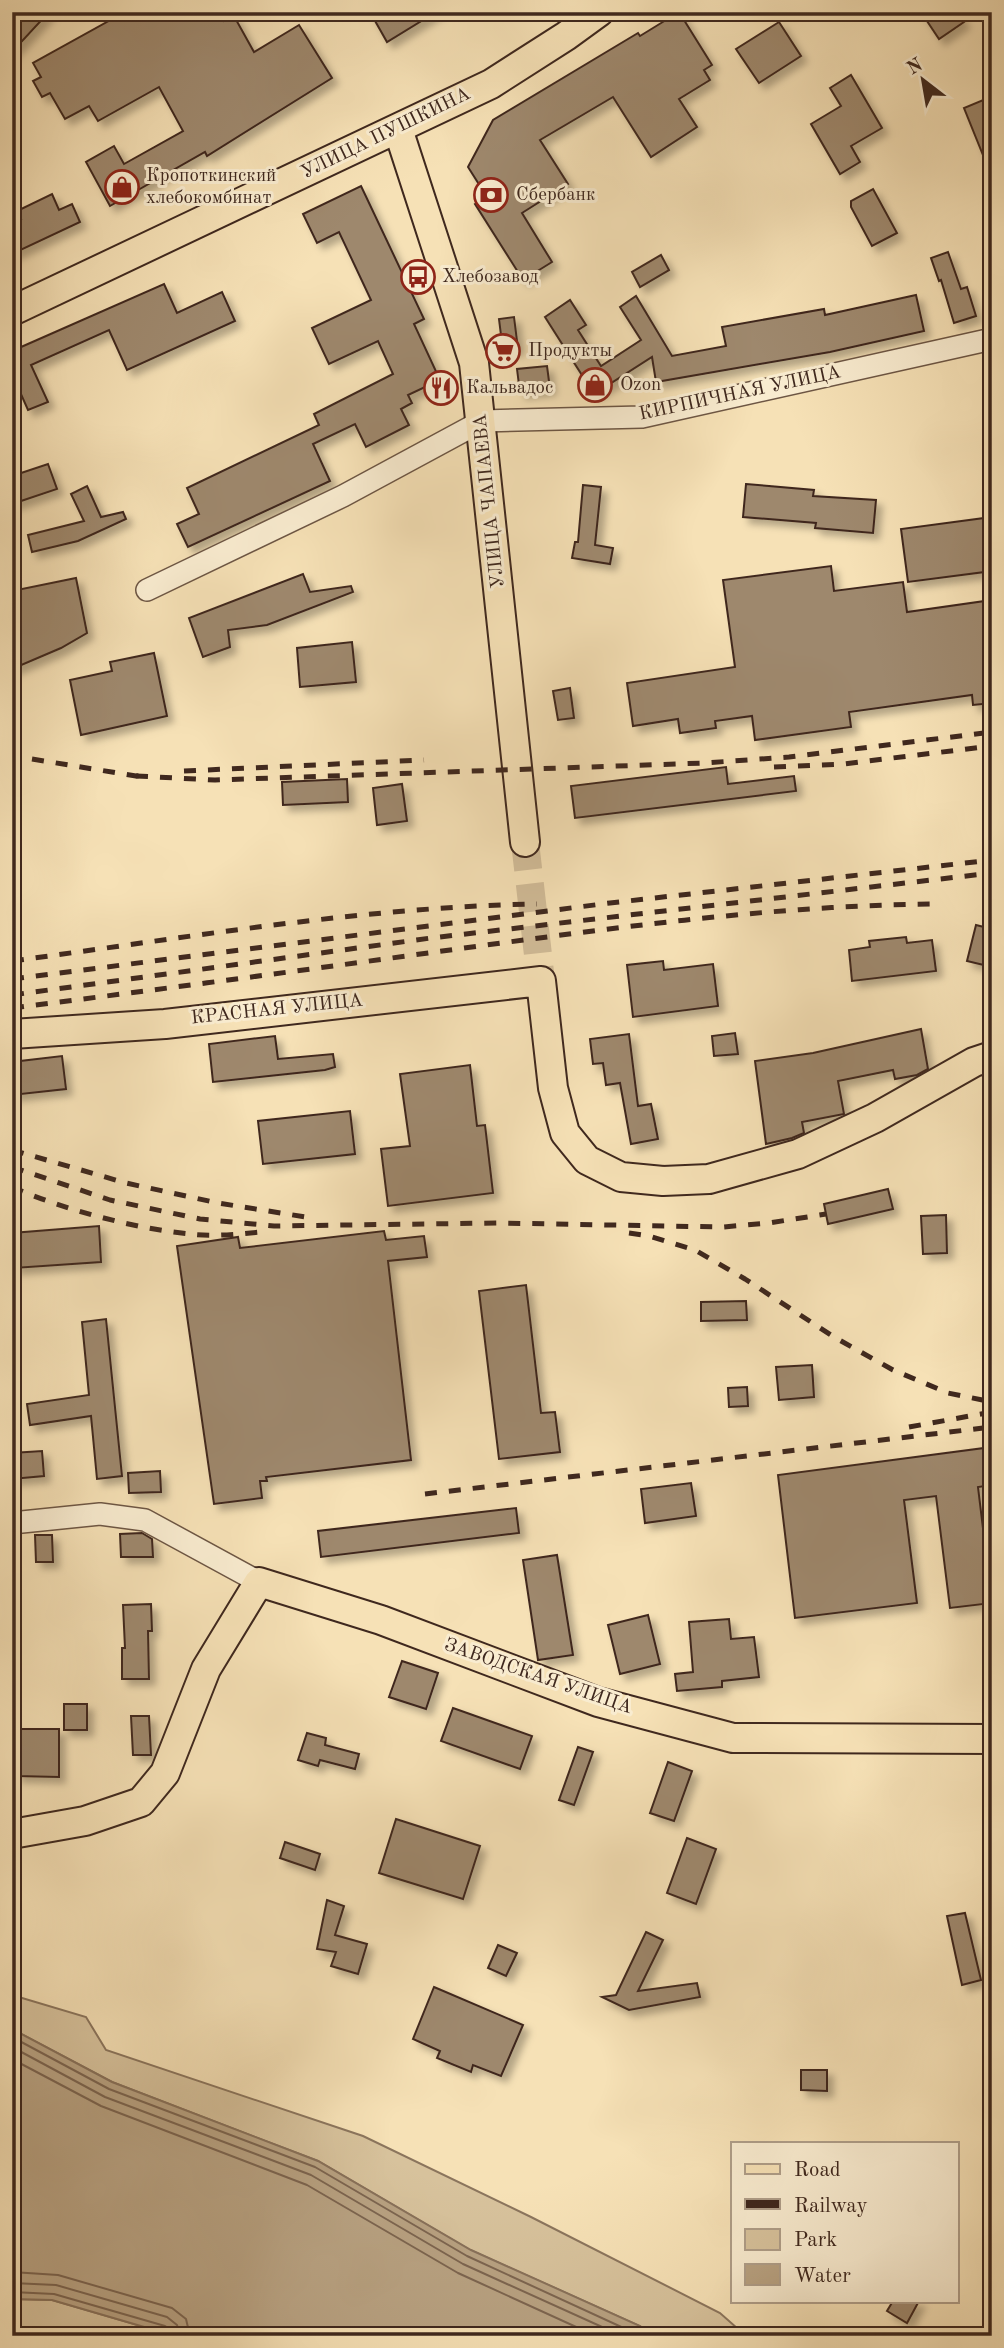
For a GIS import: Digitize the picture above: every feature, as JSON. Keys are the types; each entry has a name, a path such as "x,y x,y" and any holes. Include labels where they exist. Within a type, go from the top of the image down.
{"main road":[{"name":"УЛИЦА ПУШКИНА","path":"12,311 491,83 599,12"},
{"name":"УЛИЦА ЧАПАЕВА","path":"398,129 474,363 525,842"},
{"name":"КРАСНАЯ УЛИЦА","path":"12,1034 165,1024 541,981 554,1088 565,1133 587,1160 621,1177 663,1181 709,1179 798,1154 875,1118 974,1062 992,1056"},
{"name":"ЗАВОДСКАЯ УЛИЦА","path":"259,1582 381,1620 598,1702 733,1738 992,1739"},
{"path":"12,1834 85,1821 141,1802 165,1773 206,1669 259,1582"}],"street":[{"name":"КИРПИЧНАЯ УЛИЦА","path":"147,590 343,496 482,421 642,417 992,339"},
{"path":"12,1522 100,1514 145,1520 259,1582"}],"green space":[{"path":"12,1995 86,2017 106,2050 363,2136 720,2313 746,2336 653,2336 640,2326 470,2250 318,2161 112,2082 12,2029"},
{"path":"12,2299 52,2300 175,2336 12,2336"}],"water":[{"path":"12,2029 112,2082 318,2161 471,2250 640,2326 653,2336 175,2336 52,2300 12,2299"}],"building":[{"path":"12,12 49,12 12,52"},
{"path":"125,12 135,12 138,19 149,12 219,12 224,21 234,16 254,52 299,25 332,78 207,156 205,152 110,206 86,162 114,146 124,164 183,131 159,87 98,121 89,106 65,119 50,93 42,97 33,81 41,77 33,63"},
{"path":"370,12 436,12 387,42"},
{"path":"679,12 712,65 704,70 710,80 679,99 697,127 651,157 613,97 540,140 568,184 522,213 552,262 523,280 475,204 487,197 468,167 493,120 638,33 640,36"},
{"path":"921,12 957,12 964,22 939,39"},
{"path":"779,22 801,56 759,83 736,49"},
{"path":"851,75 882,128 851,146 860,162 840,174 811,124 841,106 830,88"},
{"path":"988,98 992,108 991,175 964,108"},
{"path":"361,186 424,319 414,324 440,380 408,395 412,403 401,409 409,425 366,447 355,424 313,444 330,481 188,547 177,524 199,514 187,488 319,425 314,414 393,374 378,341 329,364 312,328 371,300 339,232 317,243 303,214"},
{"path":"873,189 897,233 872,246 851,207 851,201"},
{"path":"52,194 59,210 72,204 80,222 12,254 12,223 21,219 17,211"},
{"path":"948,252 961,289 967,287 976,316 954,323 931,258"},
{"path":"661,255 669,270 640,287 632,272"},
{"path":"164,284 177,313 222,292 235,321 127,370 109,330 31,365 48,402 28,410 12,374 12,351"},
{"path":"916,295 924,331 830,352 656,382 652,357 594,394 545,317 570,300 586,325 578,330 601,366 641,340 620,307 636,296 672,356 726,346 722,327 824,309 825,315"},
{"path":"514,317 518,349 503,351 499,319"},
{"path":"547,366 550,389 520,393 517,369"},
{"path":"48,464 57,489 12,504 12,476"},
{"path":"746,484 814,490 813,496 876,500 873,533 815,528 816,523 743,517"},
{"path":"583,485 601,487 595,545 613,548 610,564 572,558 575,542 578,542"},
{"path":"87,486 101,517 123,512 126,519 78,541 32,552 28,535 84,521 71,494"},
{"path":"992,517 992,571 908,582 901,529"},
{"path":"831,566 834,591 903,582 907,612 992,600 992,703 973,705 972,695 849,712 851,727 755,740 752,716 715,721 716,728 680,733 678,719 633,726 627,683 735,667 723,580"},
{"path":"303,574 310,592 351,586 353,592 267,625 228,630 230,647 203,657 189,618"},
{"path":"76,578 87,633 61,648 12,669 12,591"},
{"path":"352,642 356,682 300,687 297,648"},
{"path":"154,653 167,716 81,735 70,680 112,671 110,662"},
{"path":"570,688 574,718 558,720 553,691"},
{"path":"726,767 728,784 794,776 796,791 575,818 571,786"},
{"path":"347,779 348,802 283,805 282,782"},
{"path":"402,784 407,821 377,825 373,788"},
{"path":"976,925 992,929 992,967 967,961"},
{"path":"906,937 907,943 932,940 936,971 852,981 849,950 870,947 869,941"},
{"path":"663,961 664,970 713,964 718,1006 633,1017 627,965"},
{"path":"921,1029 928,1069 917,1075 895,1079 893,1070 838,1081 844,1114 802,1122 804,1133 766,1144 755,1061 813,1053"},
{"path":"735,1033 738,1054 714,1056 712,1036"},
{"path":"629,1034 638,1106 651,1104 658,1139 631,1144 620,1083 606,1085 603,1063 593,1064 590,1039"},
{"path":"275,1036 278,1059 333,1054 335,1067 213,1082 209,1044"},
{"path":"62,1056 66,1089 12,1095 12,1062"},
{"path":"470,1065 477,1126 485,1125 493,1193 388,1206 381,1149 410,1146 400,1074"},
{"path":"350,1111 355,1154 263,1164 258,1121"},
{"path":"888,1189 893,1209 828,1224 824,1204"},
{"path":"946,1215 947,1253 923,1254 921,1216"},
{"path":"99,1226 101,1262 14,1268 12,1233"},
{"path":"384,1231 386,1240 424,1236 427,1257 388,1261 411,1460 266,1477 267,1481 260,1481 262,1498 214,1504 177,1246 238,1237 240,1248"},
{"path":"526,1285 541,1413 555,1412 560,1452 499,1459 479,1291"},
{"path":"746,1301 747,1320 701,1321 701,1302"},
{"path":"106,1319 122,1476 97,1479 91,1416 30,1425 27,1404 89,1395 82,1322"},
{"path":"812,1365 814,1397 779,1400 776,1367"},
{"path":"747,1387 748,1406 729,1407 728,1388"},
{"path":"992,1447 992,1485 978,1487 992,1603 950,1608 936,1496 904,1500 917,1603 795,1618 778,1475"},
{"path":"42,1451 44,1476 12,1479 12,1453"},
{"path":"160,1471 161,1492 129,1493 128,1473"},
{"path":"691,1483 696,1516 645,1523 641,1489"},
{"path":"516,1508 519,1533 321,1557 318,1531"},
{"path":"142,1533 152,1539 153,1557 121,1557 120,1534"},
{"path":"35,1535 52,1535 53,1562 36,1562"},
{"path":"557,1555 573,1655 538,1660 523,1560"},
{"path":"151,1604 152,1631 148,1631 149,1679 122,1679 122,1648 125,1648 123,1605"},
{"path":"648,1615 660,1664 620,1674 608,1625"},
{"path":"729,1619 731,1639 754,1637 759,1677 722,1681 722,1687 677,1691 675,1674 693,1672 689,1622"},
{"path":"402,1661 438,1673 426,1709 389,1697"},
{"path":"64,1704 87,1704 87,1730 64,1730"},
{"path":"453,1708 532,1736 520,1769 441,1741"},
{"path":"131,1716 149,1716 151,1755 133,1755"},
{"path":"12,1729 59,1729 59,1777 16,1776"},
{"path":"307,1733 326,1738 325,1745 359,1754 355,1769 320,1760 318,1766 298,1760"},
{"path":"578,1747 593,1752 574,1805 559,1800"},
{"path":"668,1762 692,1771 674,1821 650,1813"},
{"path":"396,1819 480,1846 463,1899 379,1873"},
{"path":"687,1838 716,1849 696,1904 667,1893"},
{"path":"285,1842 320,1854 315,1870 280,1858"},
{"path":"327,1900 344,1906 335,1935 367,1944 358,1974 331,1966 336,1952 317,1949"},
{"path":"965,1913 981,1980 962,1985 947,1916"},
{"path":"646,1932 663,1940 638,1991 697,1983 700,1997 629,2010 602,1997 616,1995"},
{"path":"498,1945 517,1953 506,1976 488,1968"},
{"path":"434,1987 523,2025 501,2076 473,2065 471,2072 437,2058 440,2051 413,2039"},
{"path":"801,2070 827,2070 827,2091 801,2090"},
{"path":"892,2302 918,2302 907,2323 887,2311"}],"tunnel":[{"path":"525,842 541,981"}],"railway":[{"path":"136,776 215,780 704,763 789,757 992,732"},
{"path":"774,767 843,764 992,746"},
{"path":"32,759 136,776 146,775"},
{"path":"184,771 424,760"},
{"path":"12,979 610,903 992,860"},
{"path":"12,995 431,938 992,873"},
{"path":"12,961 340,917 472,906 537,904"},
{"path":"12,1008 641,925 819,908 938,904"},
{"path":"12,1150 126,1183 218,1203 312,1218"},
{"path":"12,1167 110,1200 200,1219 274,1226 497,1223 723,1227 826,1214"},
{"path":"12,1187 76,1210 146,1228 208,1235 261,1232"},
{"path":"629,1233 695,1250 834,1337 893,1370 948,1393 992,1402"},
{"path":"909,1427 992,1412"},
{"path":"425,1494 992,1427"}],"place":[{"name":"Кропоткинский хлебокомбинат","path":"122,187"},
{"name":"Сбербанк","path":"491,195"},
{"name":"Хлебозавод","path":"418,277"},
{"name":"Продукты","path":"503,351"},
{"name":"Ozon","path":"595,385"},
{"name":"Кальвадос","path":"441,388"}]}
